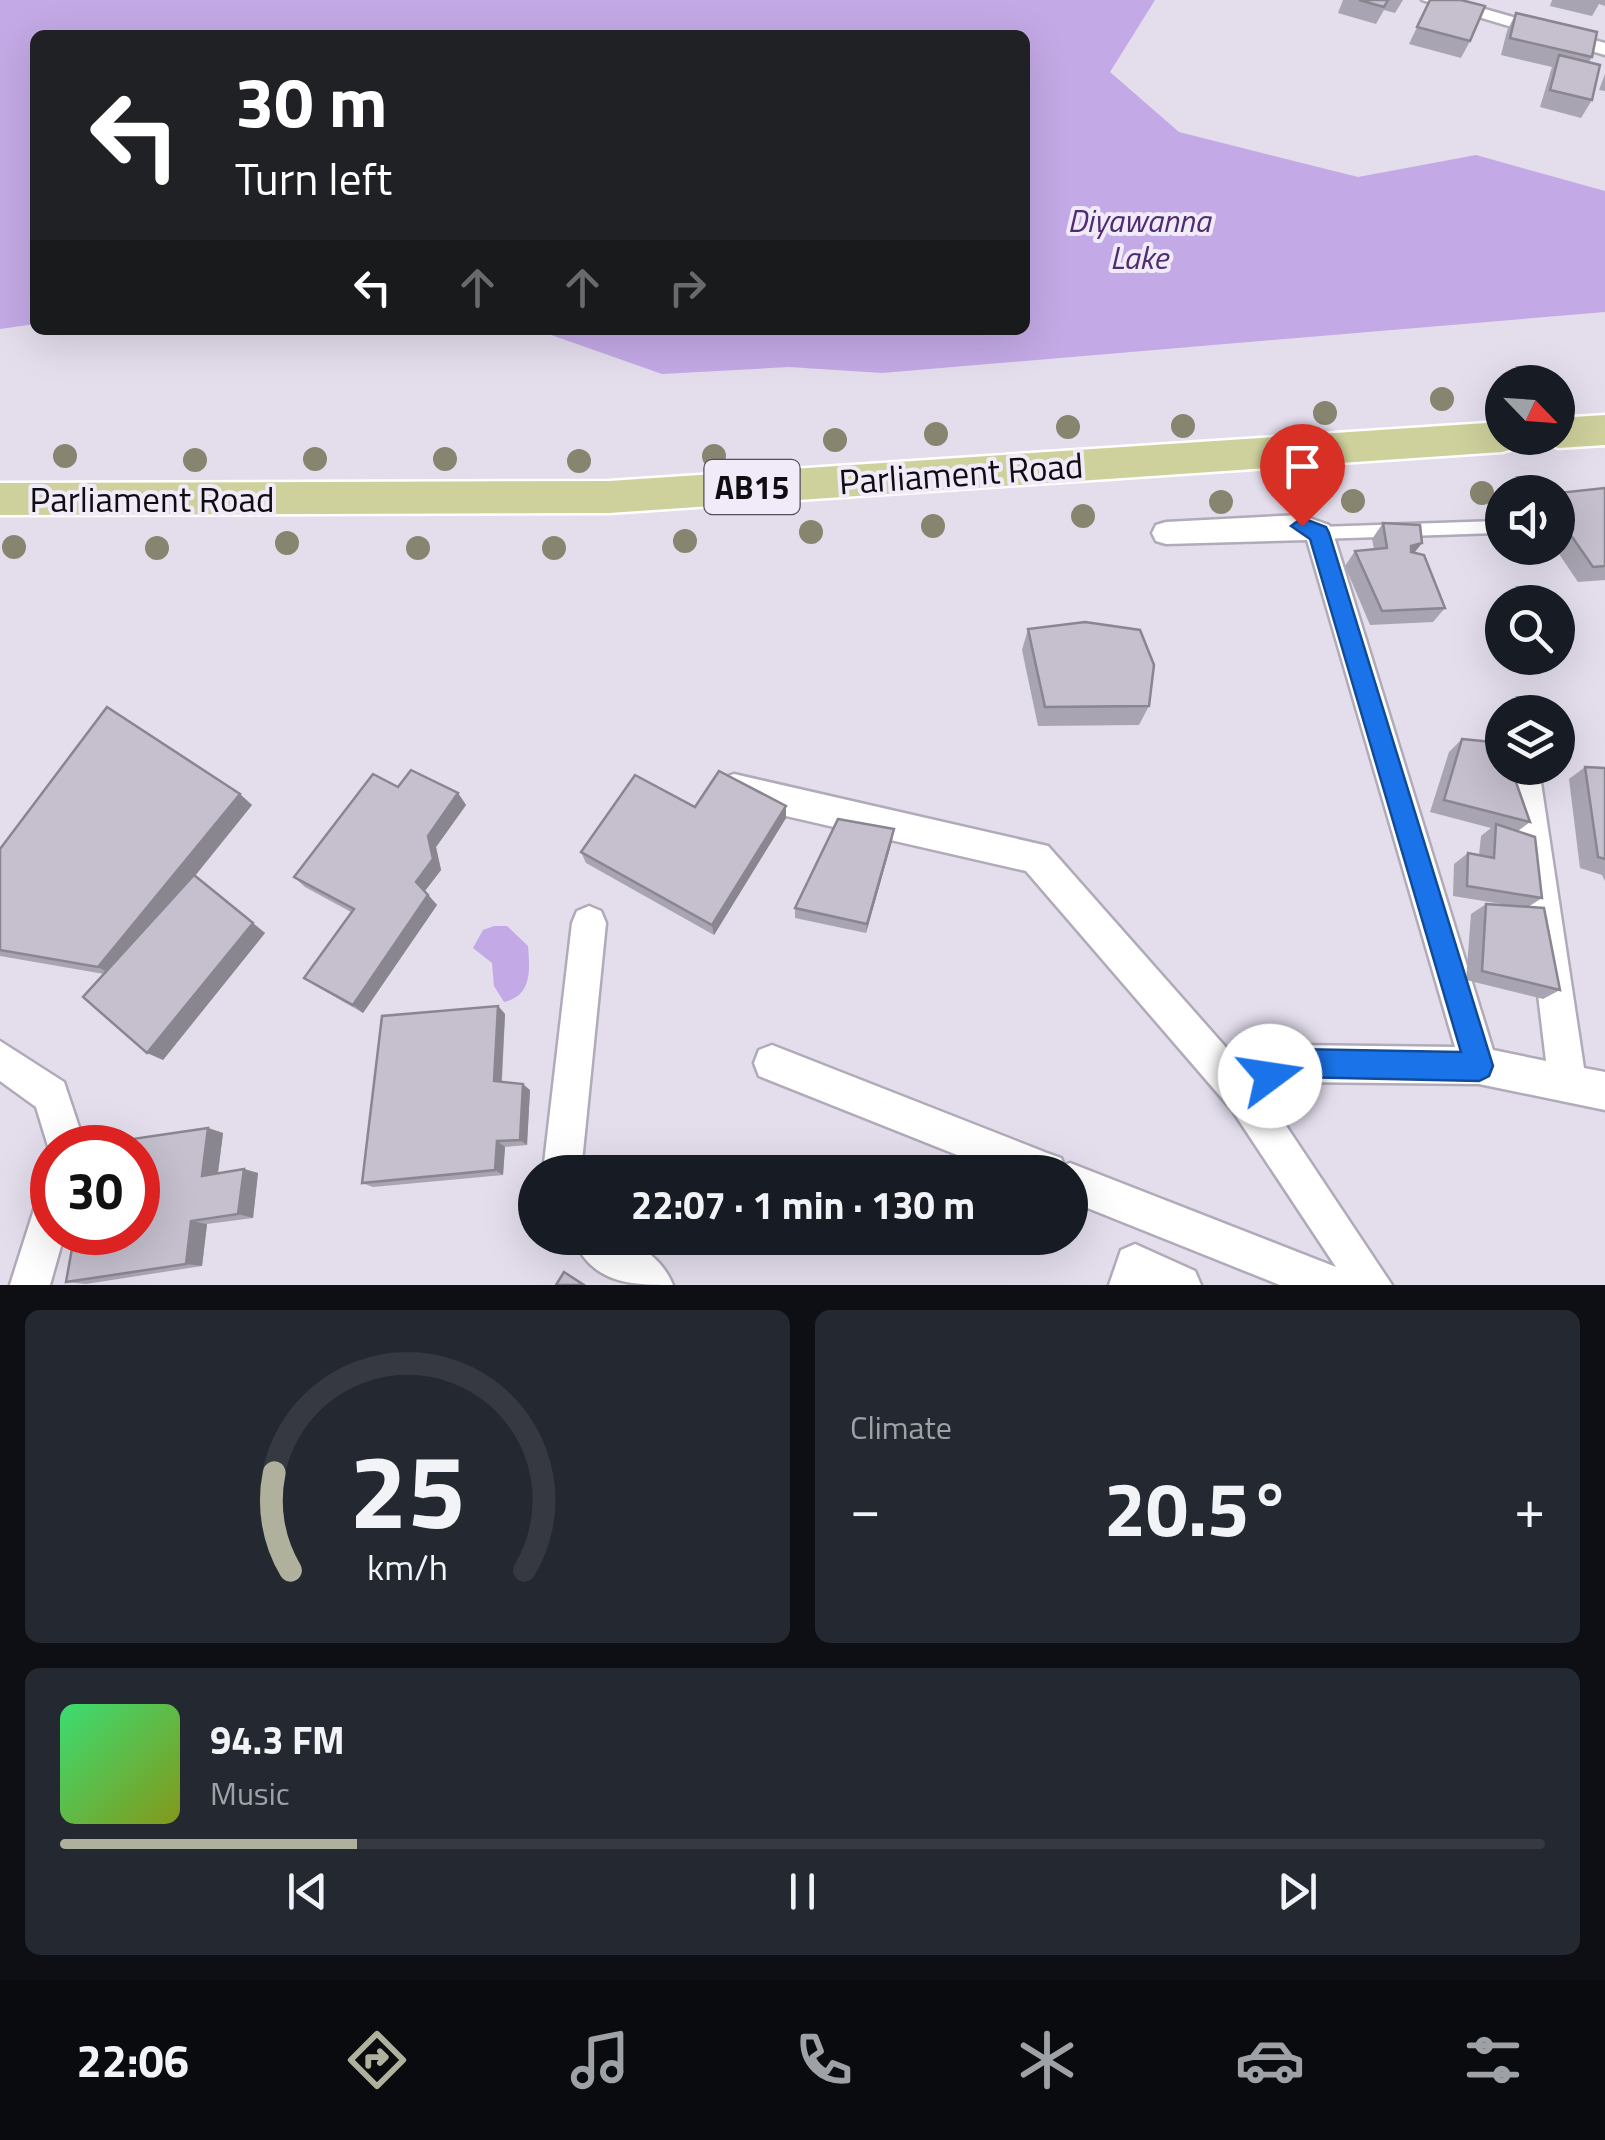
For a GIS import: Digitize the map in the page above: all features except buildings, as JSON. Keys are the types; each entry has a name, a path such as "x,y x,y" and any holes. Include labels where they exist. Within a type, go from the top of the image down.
{"main road":[{"path":"1575,432 1605,430"},
{"name":"Parliament Road","path":"0,499 609,497 1485,438"}],"street":[{"path":"1432,0 1605,49"},
{"path":"1166,533 1302,526 1319,533 1479,1066"},
{"path":"1528,786 1567,1082"},
{"path":"734,789 1036,857 1244,1097 1372,1285"},
{"path":"564,1155 589,923"},
{"path":"0,1060 52,1096 60,1125"},
{"path":"1244,1097 1247,1088 1293,1063 1479,1066 1605,1091"},
{"path":"772,1064 1004,1155"},
{"path":"1088,1189 1330,1285"},
{"path":"30,1285 39,1255"},
{"path":"615,1255 653,1285"},
{"path":"1129,1285 1135,1264 1180,1285"}],"lane":[{"path":"1319,533 1485,527"}],"water":[{"name":"Diyawanna Lake","path":"0,0 1155,0 1110,72 1179,132 1358,177 1476,155 1605,191 1605,312 882,373 789,367 662,374 551,335 1030,335 1030,30 30,30 30,325 0,329"},
{"path":"507,926 528,946 529,973 524,988 504,1002 494,986 492,963 473,948 483,930"}],"route":[{"path":"1270,1076 1293,1063 1479,1066 1319,533 1302,526"}]}
